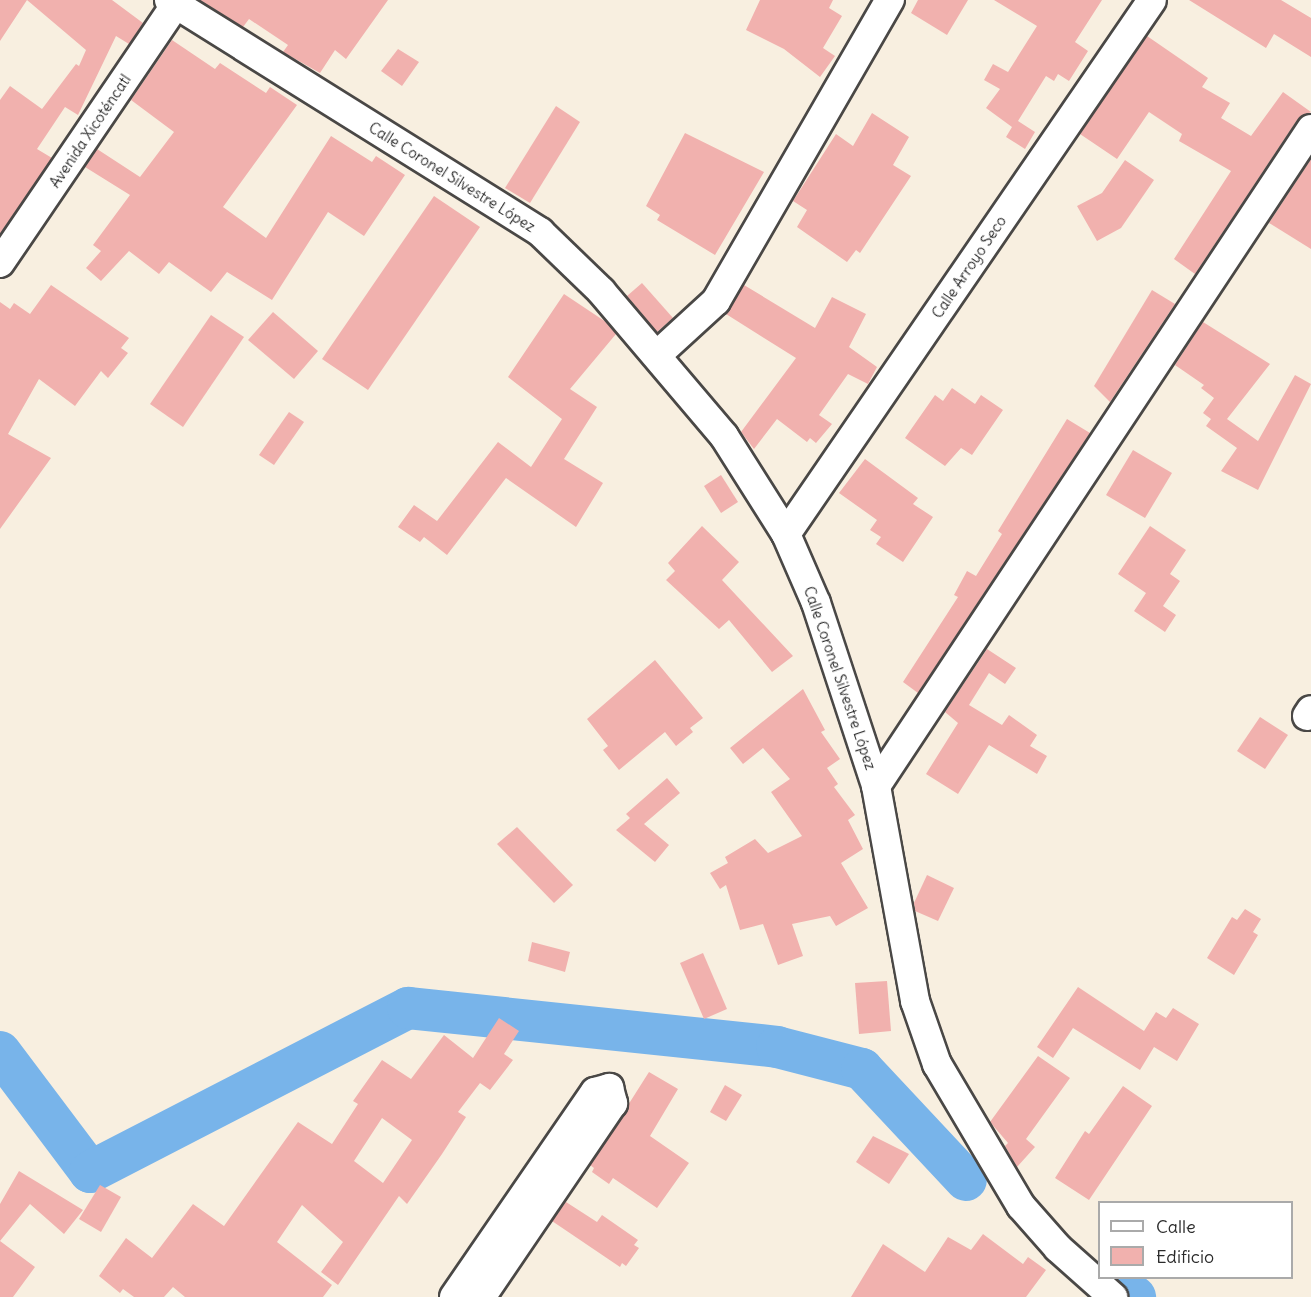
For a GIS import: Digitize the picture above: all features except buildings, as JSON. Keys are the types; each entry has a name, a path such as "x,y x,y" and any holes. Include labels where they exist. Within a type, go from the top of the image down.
{"street":[{"path":"657,355 716,301 890,0"},
{"name":"Calle Arroyo Seco","path":"786,534 1152,0"},
{"name":"Calle Coronel Silvestre López","path":"175,2 540,232 601,291 723,436 786,534 816,603 876,786 915,1001 937,1064 1021,1206 1058,1248 1113,1297"},
{"name":"Avenida Xicoténcatl","path":"0,263 175,2"},
{"path":"876,786 1311,129"},
{"path":"454,1297 595,1092 609,1088 613,1103 481,1297"}],"waterway":[{"path":"0,1052 90,1172 408,1008 777,1047 862,1069 966,1180"},
{"path":"1129,1292 1135,1297"}]}
